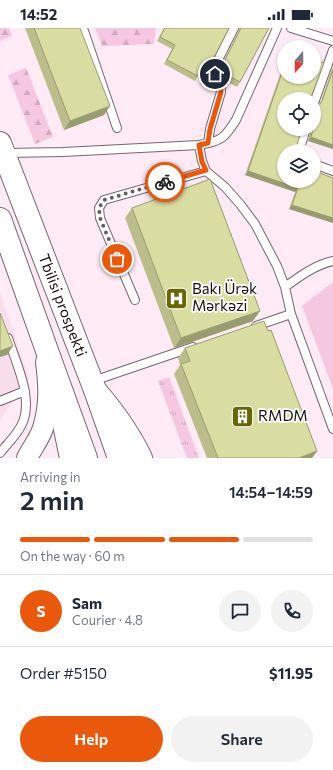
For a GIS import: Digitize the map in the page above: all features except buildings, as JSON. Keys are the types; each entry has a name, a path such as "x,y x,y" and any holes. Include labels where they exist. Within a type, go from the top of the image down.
{"main road":[{"name":"Tbilisi prospekti","path":"2,148 94,386 120,422 141,458"},
{"name":"Tbilisi prospekti","path":"0,219 50,359 72,458"},
{"path":"50,359 86,458"},
{"path":"94,386 119,458"}],"street":[{"path":"27,458 43,428 49,401 49,384 42,337"}],"lane":[{"path":"83,28 117,128"},
{"path":"208,143 210,129 221,92 220,81 215,74 214,68 234,28"},
{"path":"2,148 63,152 199,145 217,141 228,134 236,120 277,28"},
{"path":"291,28 333,41"},
{"path":"318,92 333,50"},
{"path":"199,145 202,162 206,170 225,187 255,224 277,266 285,287 291,314 333,429"},
{"path":"321,167 333,171"},
{"path":"135,300 100,218 99,208 104,200 206,170"},
{"path":"285,287 307,271 333,261"},
{"path":"248,329 291,314"},
{"path":"0,453 22,424 27,408 25,391 5,330"},
{"path":"94,386 197,346"},
{"path":"0,401 25,391"}],"shaded area":[{"path":"0,293 29,379 0,420"}],"green space":[{"path":"0,28 9,28 12,36 0,41"},
{"path":"95,28 156,28 154,44 102,46"},
{"path":"26,68 53,137 35,144 8,75"},
{"path":"333,282 333,389 302,306"},
{"path":"169,377 199,458 187,458 158,381"}],"way so far":[{"path":"117,259 100,218 99,208 104,200 165,182"}],"place":[{"name":"Bakı Ürək Mərkəzi","path":"176,298"},
{"name":"RMDM","path":"242,416"}],"route":[{"path":"165,182 206,170 202,162 199,145 208,143 210,129 221,92 220,81 215,74"}]}
